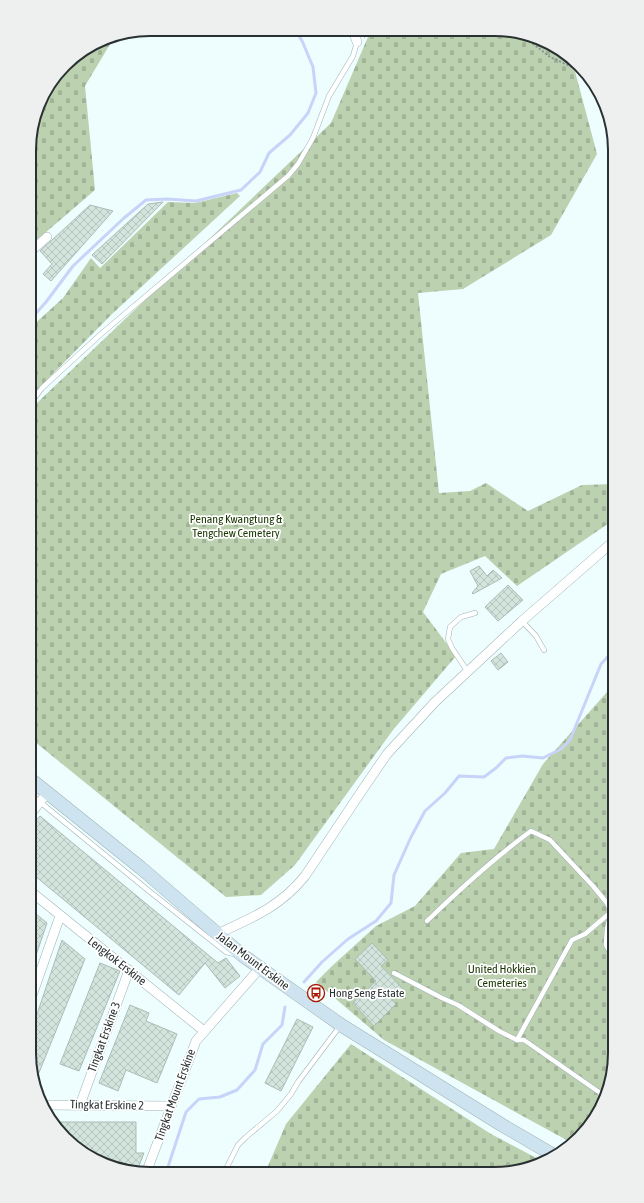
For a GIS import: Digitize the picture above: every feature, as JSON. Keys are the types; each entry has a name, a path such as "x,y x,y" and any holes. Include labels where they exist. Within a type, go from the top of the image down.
{"main road":[{"name":"Jalan Mount Erskine","path":"36,787 44,798 141,868 242,955 340,1025 549,1152"}],"street":[{"path":"356,36 357,42"},
{"path":"36,247 47,237"},
{"path":"217,934 273,907 297,887 387,754 435,702 522,621 608,546"},
{"path":"36,808 44,798"},
{"name":"Lengkok Erskine","path":"36,896 204,1031"},
{"path":"36,984 60,916"},
{"name":"Tingkat Mount Erskine","path":"148,1167 194,1043 260,968"},
{"name":"Tingkat Erskine 3","path":"80,1105 129,970"},
{"name":"Tingkat Erskine 2","path":"49,1104 171,1106"}],"lane":[{"path":"36,396 42,388 102,334 288,176 298,164 313,138 329,96 353,56 357,42"},
{"path":"468,672 452,648 448,639 450,627 461,617 475,613"},
{"path":"522,621 536,636 544,650"},
{"path":"36,795 44,798 226,952 242,955"},
{"path":"427,921 512,845 531,831 550,840 593,886 608,905"},
{"path":"517,1040 572,940 585,934 608,915"},
{"path":"608,925 606,945 608,949"},
{"path":"394,973 458,1005 499,1031 517,1040 524,1040 600,1093"},
{"path":"227,1167 238,1145 282,1105 340,1025"}],"path":[{"path":"532,43 550,57 572,67"}],"green space":[{"name":"Penang Kwangtung & Tengchew Cemetery","path":"368,36 494,36 516,38 530,42 557,55 575,70 597,154 551,235 463,289 418,293 439,493 470,491 486,483 528,511 582,485 608,484 608,524 517,586 485,556 441,574 423,612 456,656 393,730 295,865 261,895 226,897 36,743 36,406 331,123"},
{"path":"110,44 85,86 95,190 36,241 36,150 37,135 42,114 51,93 64,75 87,55"},
{"path":"237,193 240,196 112,314 36,391 36,323 63,298 91,258 100,268 168,202 195,203"},
{"name":"United Hokkien Cemeteries","path":"608,692 608,1060 602,1089 593,1110 567,1140 384,1040 316,982 376,926 415,906 461,853 494,849 543,764"},
{"path":"351,1044 491,1134 537,1158 516,1165 494,1167 268,1167 286,1124"}],"building":[{"path":"163,202 102,264 92,255 148,204"},
{"path":"90,205 113,211 51,281 43,274 52,264 40,251"},
{"path":"479,566 487,576 493,570 502,578 473,594 472,593 478,586 470,571"},
{"path":"508,585 523,600 498,621 485,607"},
{"path":"501,653 508,662 498,670 491,661"},
{"path":"40,816 218,963 226,958 240,976 225,988 205,963 179,995 36,877 36,821"},
{"path":"36,914 47,923 36,955"},
{"path":"62,940 85,959 38,1075 36,1060 36,1017"},
{"path":"372,943 388,960 381,966 403,989 392,1000 396,1004 374,1026 353,1003 376,981 355,959"},
{"path":"100,963 120,971 79,1071 60,1064"},
{"path":"130,1005 149,1013 146,1021 177,1034 157,1083 126,1070 118,1091 99,1083"},
{"path":"297,1019 313,1027 281,1091 265,1083"},
{"path":"60,1122 136,1122 136,1153 144,1153 139,1166 121,1163 107,1158 93,1152 75,1139"}],"waterway":[{"path":"36,313 73,266 124,218 146,200 168,199 196,201 241,190 260,172 269,153 290,135 308,113 316,93 313,67 299,36"},
{"path":"304,982 322,962 348,939 376,921 391,903 394,875 411,837 425,811 445,793 459,776 484,777 506,758 522,756 543,758 561,749 570,740 601,664 608,656"},
{"path":"168,1167 186,1112 199,1099 220,1097 237,1090 255,1070 263,1044 282,1025 285,1007"}],"place":[{"name":"Hong Seng Estate","path":"316,993"}]}
